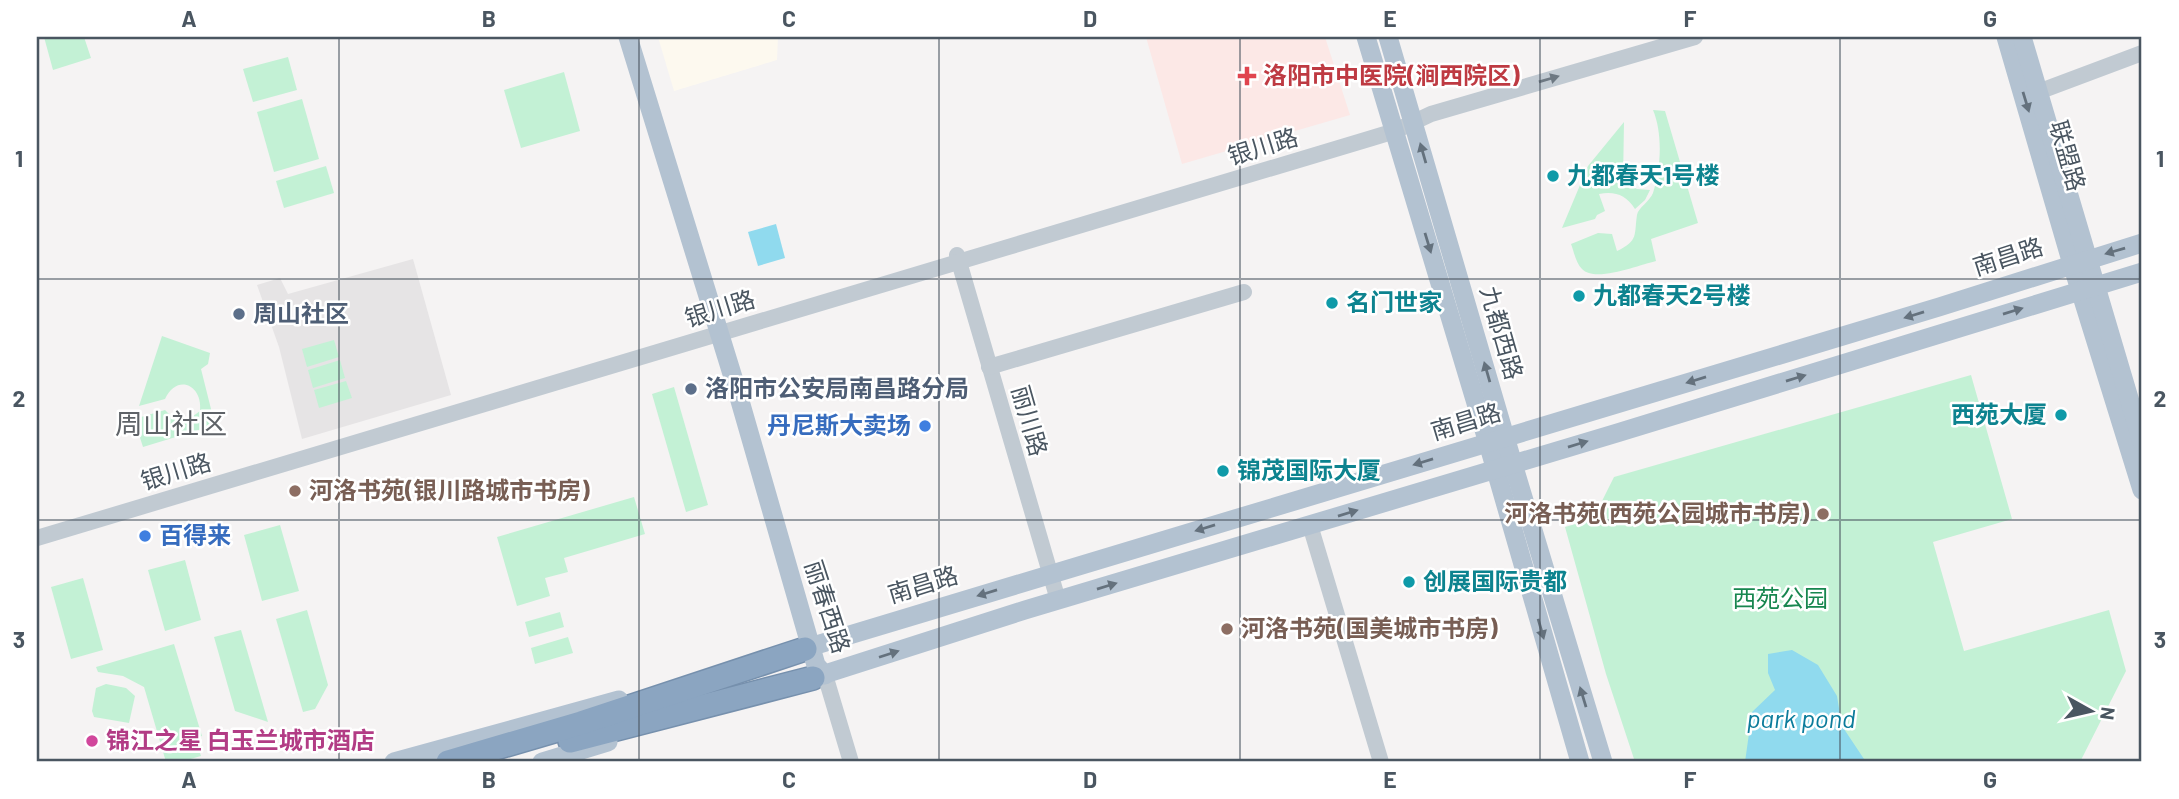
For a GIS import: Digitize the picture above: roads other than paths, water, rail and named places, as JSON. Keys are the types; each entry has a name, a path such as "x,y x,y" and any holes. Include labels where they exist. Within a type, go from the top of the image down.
{"highway":[{"name":"南昌路","path":"500,762 813,646"},
{"name":"南昌路","path":"448,762 819,677"}],"main road":[{"name":"丽春西路","path":"628,37 723,328"},
{"name":"丽春西路","path":"639,37 813,646 828,661 819,677"},
{"name":"九都西路","path":"1366,37 1497,440"},
{"name":"九都西路","path":"1388,37 1414,121 1580,762"},
{"name":"联盟路","path":"2006,37 2080,261"},
{"name":"联盟路","path":"2022,37 2080,261"},
{"name":"南昌路","path":"394,762 813,646 1939,307 2142,243"},
{"path":"2080,261 2142,490"},
{"name":"南昌路","path":"542,762 1058,600 2142,272"},
{"path":"2088,288 2142,442"},
{"name":"九都西路","path":"1504,466 1603,762"},
{"path":"1146,545 1157,550 1161,557 1152,572"}],"street":[{"name":"银川路","path":"37,529 723,328 1695,37"},
{"path":"2038,92 2142,53"},
{"name":"丽川路","path":"958,258 1058,600"},
{"path":"989,367 1244,292"},
{"name":"银川路","path":"37,538 723,328"},
{"path":"1310,525 1381,762"},
{"path":"819,677 851,762"}],"water":[{"path":"776,224 785,258 758,266 748,232"},
{"name":"park pond","path":"1792,650 1818,665 1837,696 1842,726 1866,762 1745,762 1752,712 1775,690 1768,673 1768,654"}],"place":[{"name":"洛阳市中医院(涧西院区)","path":"1247,76"},
{"name":"九都春天1号楼","path":"1553,176"},
{"name":"九都春天2号楼","path":"1579,296"},
{"name":"名门世家","path":"1332,303"},
{"name":"周山社区","path":"239,314"},
{"name":"洛阳市公安局南昌路分局","path":"691,389"},
{"name":"西苑大厦","path":"2061,415"},
{"name":"丹尼斯大卖场","path":"925,426"},
{"name":"锦茂国际大厦","path":"1223,471"},
{"name":"河洛书苑(银川路城市书房)","path":"295,491"},
{"name":"河洛书苑(西苑公园城市书房)","path":"1823,514"},
{"name":"百得来","path":"145,536"},
{"name":"创展国际贵都","path":"1409,582"},
{"name":"河洛书苑(国美城市书房)","path":"1227,629"},
{"name":"锦江之星 白玉兰城市酒店","path":"92,741"}],"district":[{"name":"周山社区","path":"171,424"}],"park label":[{"name":"西苑公园","path":"1780,599"}]}
